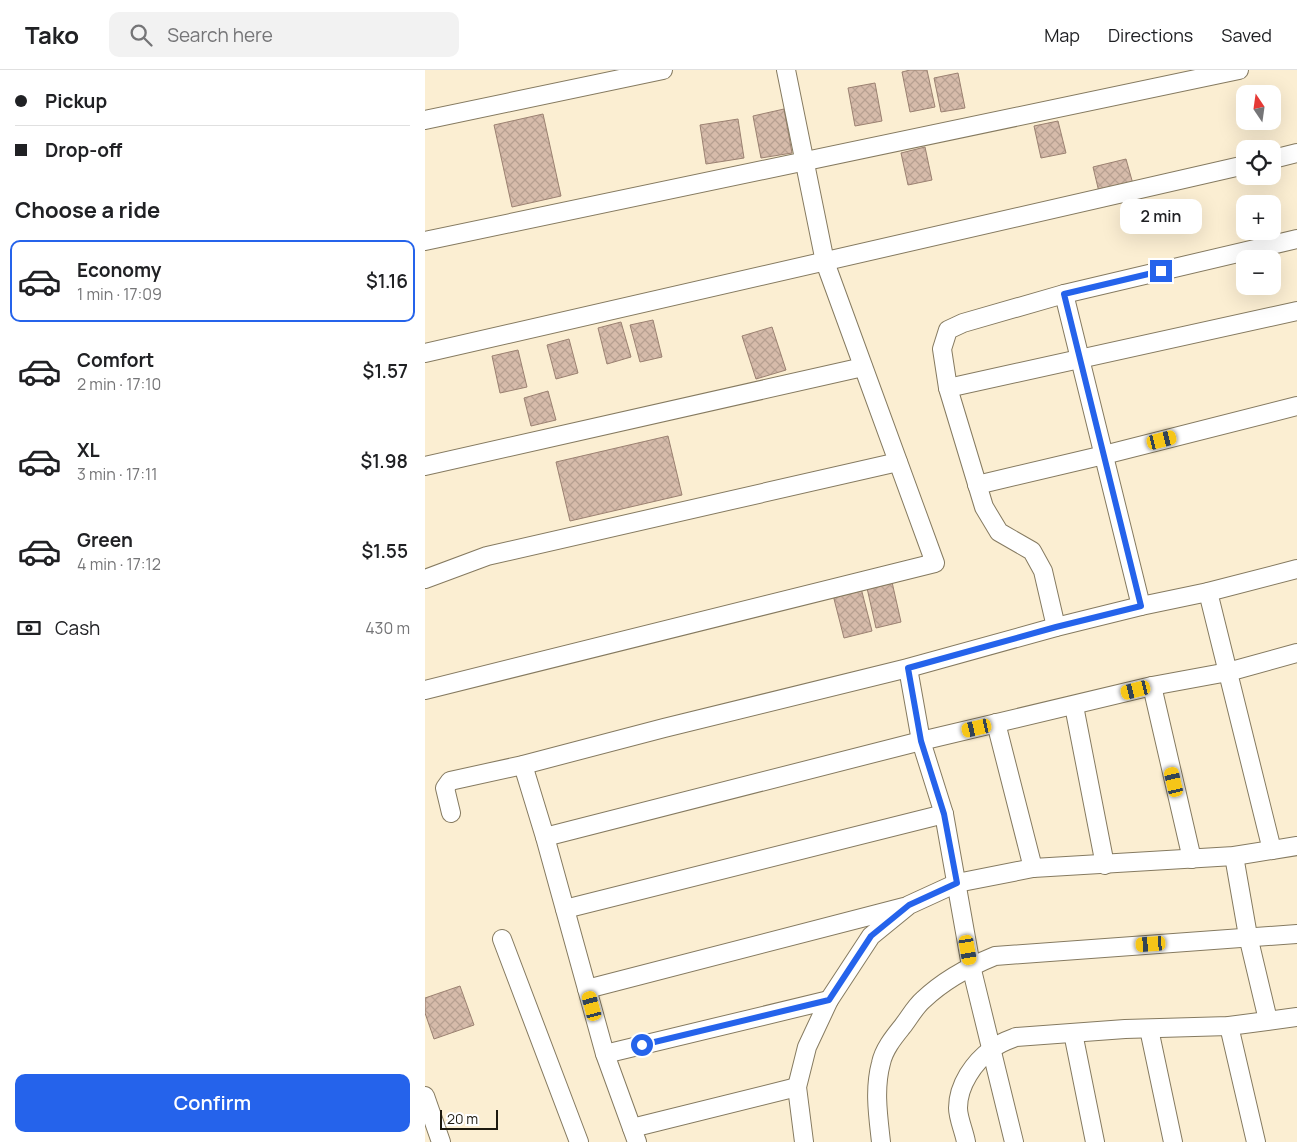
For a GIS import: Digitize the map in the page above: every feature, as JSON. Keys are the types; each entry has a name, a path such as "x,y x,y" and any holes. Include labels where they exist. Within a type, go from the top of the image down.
{"street":[{"path":"425,120 663,70"},
{"path":"425,690 935,563 825,262 786,70"},
{"path":"425,241 1239,70"},
{"path":"1281,157 1297,154"},
{"path":"425,353 1236,168"},
{"path":"1056,627 1043,571 1033,551 999,532 984,508 948,388 942,349 948,330 963,323 1064,294 1297,239"},
{"path":"1064,294 1141,606"},
{"path":"948,388 1297,311"},
{"path":"425,466 863,368"},
{"path":"977,485 1297,406"},
{"path":"425,579 487,556 898,462"},
{"path":"451,813 445,788 449,781 523,766 664,728 908,668 1056,627 1297,569"},
{"path":"1207,592 1272,850"},
{"path":"545,837 921,741 1152,686 1228,672 1297,653"},
{"path":"908,668 921,741 944,814 971,966 1014,1142"},
{"path":"1152,686 1192,859"},
{"path":"1074,706 1105,865"},
{"path":"996,724 1033,868"},
{"path":"523,766 545,837 605,1054 634,1135 797,1087"},
{"path":"565,909 944,814"},
{"path":"587,990 909,905 957,883 1033,868 1234,856 1297,846"},
{"path":"1234,856 1248,936 1268,1020"},
{"path":"804,1142 797,1087 807,1047 829,1000 871,936 909,905"},
{"path":"881,1142 876,1106 877,1083 881,1061 892,1040 922,1001 945,982 971,966 995,956 1248,936 1297,934"},
{"path":"502,939 579,1142"},
{"path":"605,1054 829,1000"},
{"path":"965,1142 958,1108 963,1085 975,1065 991,1049 1016,1037 1229,1026 1297,1017"},
{"path":"1229,1026 1255,1142"},
{"path":"1149,1029 1173,1142"},
{"path":"1073,1034 1095,1142"},
{"path":"425,1096 441,1142"}],"building":[{"path":"927,70 935,107 910,112 902,72"},
{"path":"958,73 965,108 941,112 934,78"},
{"path":"875,83 882,121 855,126 848,88"},
{"path":"784,109 792,153 761,158 753,116"},
{"path":"543,114 561,196 512,207 494,125"},
{"path":"738,119 744,158 706,164 700,125"},
{"path":"1058,121 1066,153 1041,158 1034,126"},
{"path":"925,147 932,180 908,185 901,153"},
{"path":"1126,159 1133,184 1099,192 1093,167"},
{"path":"653,320 662,357 640,362 630,325"},
{"path":"621,322 631,357 607,364 598,328"},
{"path":"772,327 786,370 756,379 742,336"},
{"path":"569,339 578,373 556,379 547,345"},
{"path":"518,350 527,387 500,393 492,356"},
{"path":"548,391 556,420 531,426 524,398"},
{"path":"668,436 682,495 570,521 556,462"},
{"path":"892,582 901,622 876,628 867,588"},
{"path":"861,588 872,631 844,638 833,595"},
{"path":"460,986 474,1025 434,1039 425,1013 425,998"}],"route":[{"path":"642,1045 829,1000 871,936 909,905 957,883 944,814 921,741 908,668 1056,627 1141,606 1064,294 1161,271"}]}
